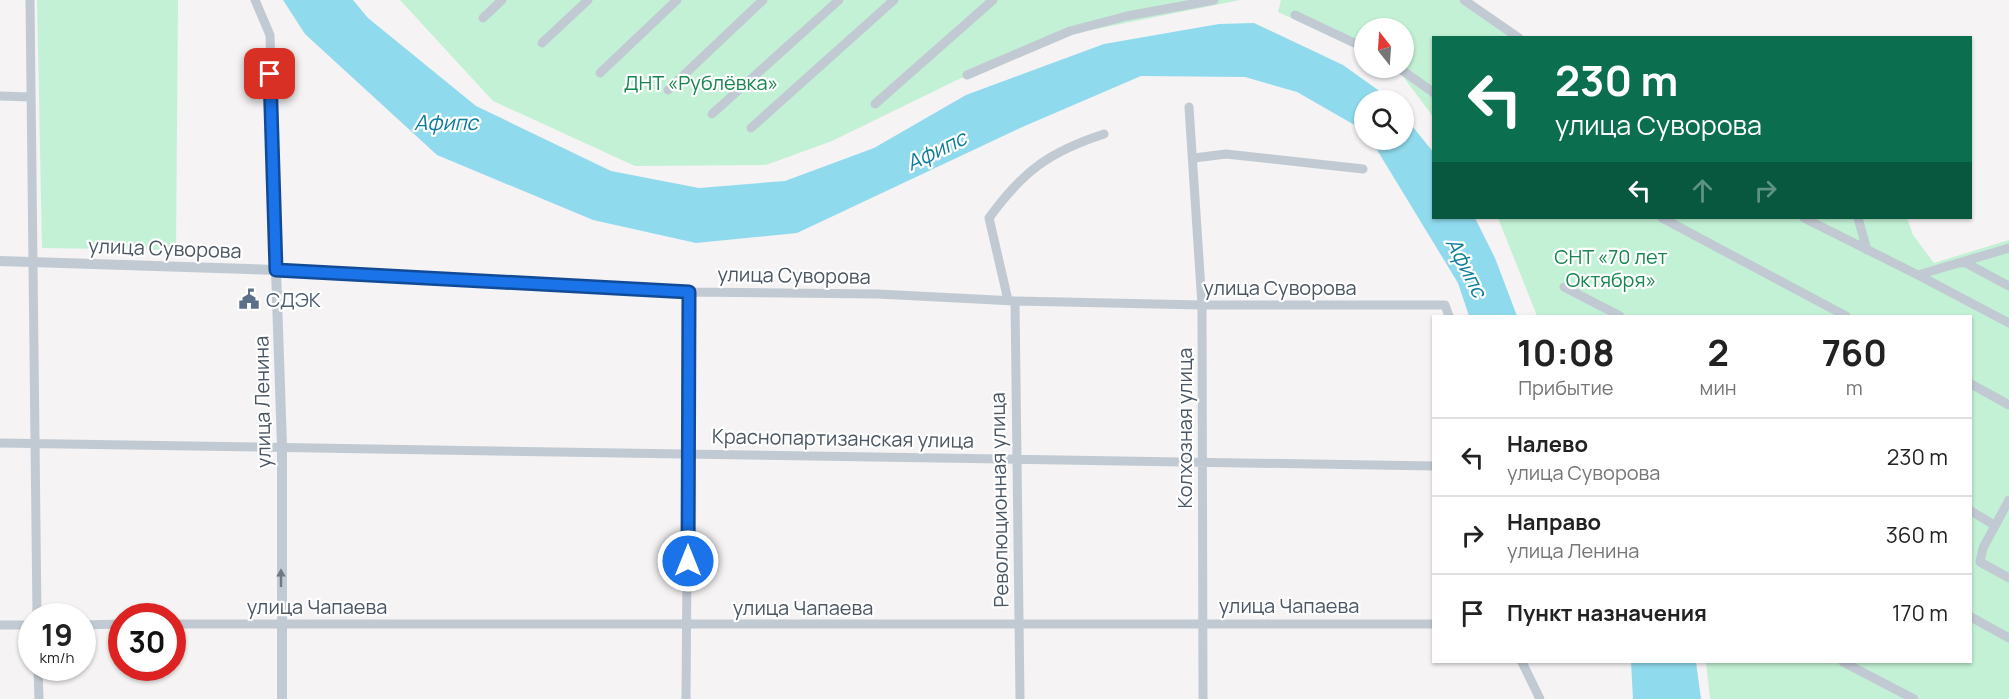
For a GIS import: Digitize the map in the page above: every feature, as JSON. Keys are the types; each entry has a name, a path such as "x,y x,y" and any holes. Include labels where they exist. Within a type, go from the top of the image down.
{"street":[{"path":"30,0 31,261 37,603"},
{"name":"улица Ленина","path":"255,0 270,35 282,446 282,699"},
{"path":"483,18 502,0"},
{"path":"542,43 588,0"},
{"path":"600,73 677,0"},
{"path":"668,90 763,0"},
{"path":"712,114 839,0"},
{"path":"751,128 894,0"},
{"path":"875,104 993,0"},
{"path":"966,75 1070,31 1127,16 1214,0"},
{"path":"1464,0 1516,36"},
{"path":"1295,15 1354,43"},
{"path":"1413,78 1432,92"},
{"path":"0,96 30,97"},
{"name":"Колхозная улица","path":"1189,107 1202,305 1203,699"},
{"name":"Революционная улица","path":"1020,699 1012,301 989,218 1011,188 1038,163 1079,142 1104,134"},
{"path":"1194,158 1226,154 1363,169"},
{"path":"1664,219 1844,315"},
{"path":"1806,219 2009,323"},
{"path":"1858,219 1867,250"},
{"path":"1918,275 2009,248"},
{"name":"улица Суворова","path":"0,261 276,270 689,292 878,294 1012,301 1202,305 1445,305 1449,315"},
{"path":"1959,263 1966,263 2009,286"},
{"path":"1564,287 1618,315"},
{"path":"686,699 689,292"},
{"path":"1972,385 2009,405"},
{"name":"Краснопартизанская улица","path":"0,443 1432,466"},
{"path":"2009,500 1983,548 1980,562 2009,578"},
{"path":"1972,512 1994,525"},
{"path":"1972,618 2009,638"},
{"name":"улица Чапаева","path":"186,624 1432,624"},
{"path":"0,625 18,625"},
{"path":"1522,663 1540,699"},
{"path":"1845,663 1914,699"},
{"path":"38,681 39,699"}],"green space":[{"path":"37,0 178,0 176,250 42,248"},
{"name":"ДНТ «Рублёвка»","path":"400,0 1240,0 1071,34 957,80 832,141 766,165 635,166 493,101"},
{"path":"1281,0 1468,0 1522,36 1432,36 1432,115 1404,78 1414,78 1414,18 1354,18 1354,47 1278,12"},
{"name":"СНТ «70 лет Октября»","path":"1498,219 1907,219 1913,235 1934,263 2009,240 2009,699 1710,699 1706,663 1972,663 1972,315 1537,315"}],"water":[{"name":"Афипс","path":"283,0 353,0 368,18 476,106 611,171 699,188 785,181 874,148 966,95 1104,44 1219,24 1254,23 1343,65 1354,73 1354,78 1361,78 1378,90 1354,90 1354,125 1297,92 1245,77 1141,76 1020,128 797,233 696,243 593,220 437,155 305,34"},
{"name":"Афипс","path":"1414,128 1432,151 1432,219 1476,219 1495,258 1517,315 1469,315 1458,283 1377,150 1414,150"},
{"path":"1631,663 1696,663 1701,699 1633,699"}],"place":[{"name":"СДЭК","path":"249,299"}],"route":[{"path":"270,74 276,270 689,292 688,561"}]}
